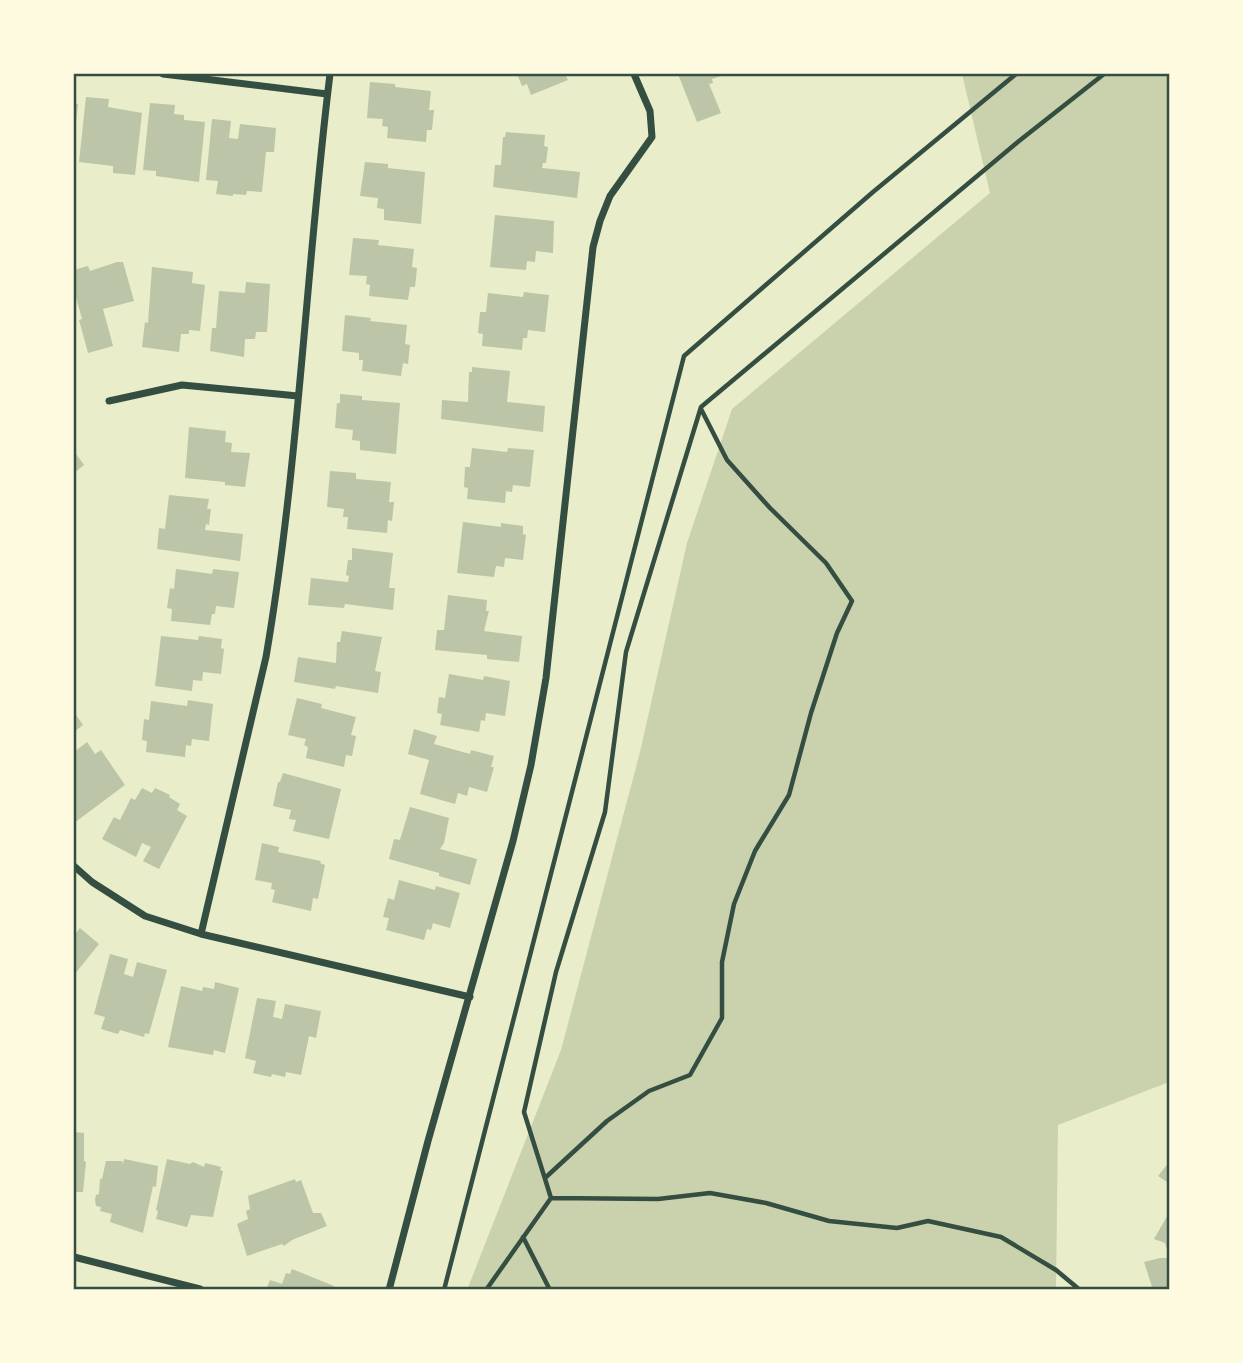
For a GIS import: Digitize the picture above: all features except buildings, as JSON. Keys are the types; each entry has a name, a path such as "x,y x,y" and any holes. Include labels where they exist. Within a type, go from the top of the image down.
{"street":[{"path":"163,74 327,94"},
{"path":"201,934 266,657 280,560 330,74"},
{"path":"389,1290 513,841 530,765 546,678 593,247 610,196 652,137 650,111 634,74"},
{"path":"109,401 182,385 298,396"},
{"path":"74,866 92,882 145,916 201,934 470,997"},
{"path":"74,1256 200,1289"}],"path":[{"path":"444,1290 684,356 873,192 1016,74"},
{"path":"551,1198 524,1112 556,972 605,812 626,652 701,407 1019,141 1104,74"},
{"path":"545,1178 607,1121 649,1091 690,1075 722,1018 722,962 734,904 755,852 789,796 811,713 837,633 852,601 827,564 770,508 727,460 701,407"},
{"path":"551,1198 658,1199 710,1193 766,1203 829,1222 897,1228 928,1222 1001,1237 1056,1270 1080,1290"},
{"path":"486,1290 551,1198"},
{"path":"523,1237 550,1290"}],"green space":[{"path":"962,74 1169,74 1169,1082 1058,1125 1056,1289 467,1290 561,1050 640,752 687,543 732,409 990,193"}]}
